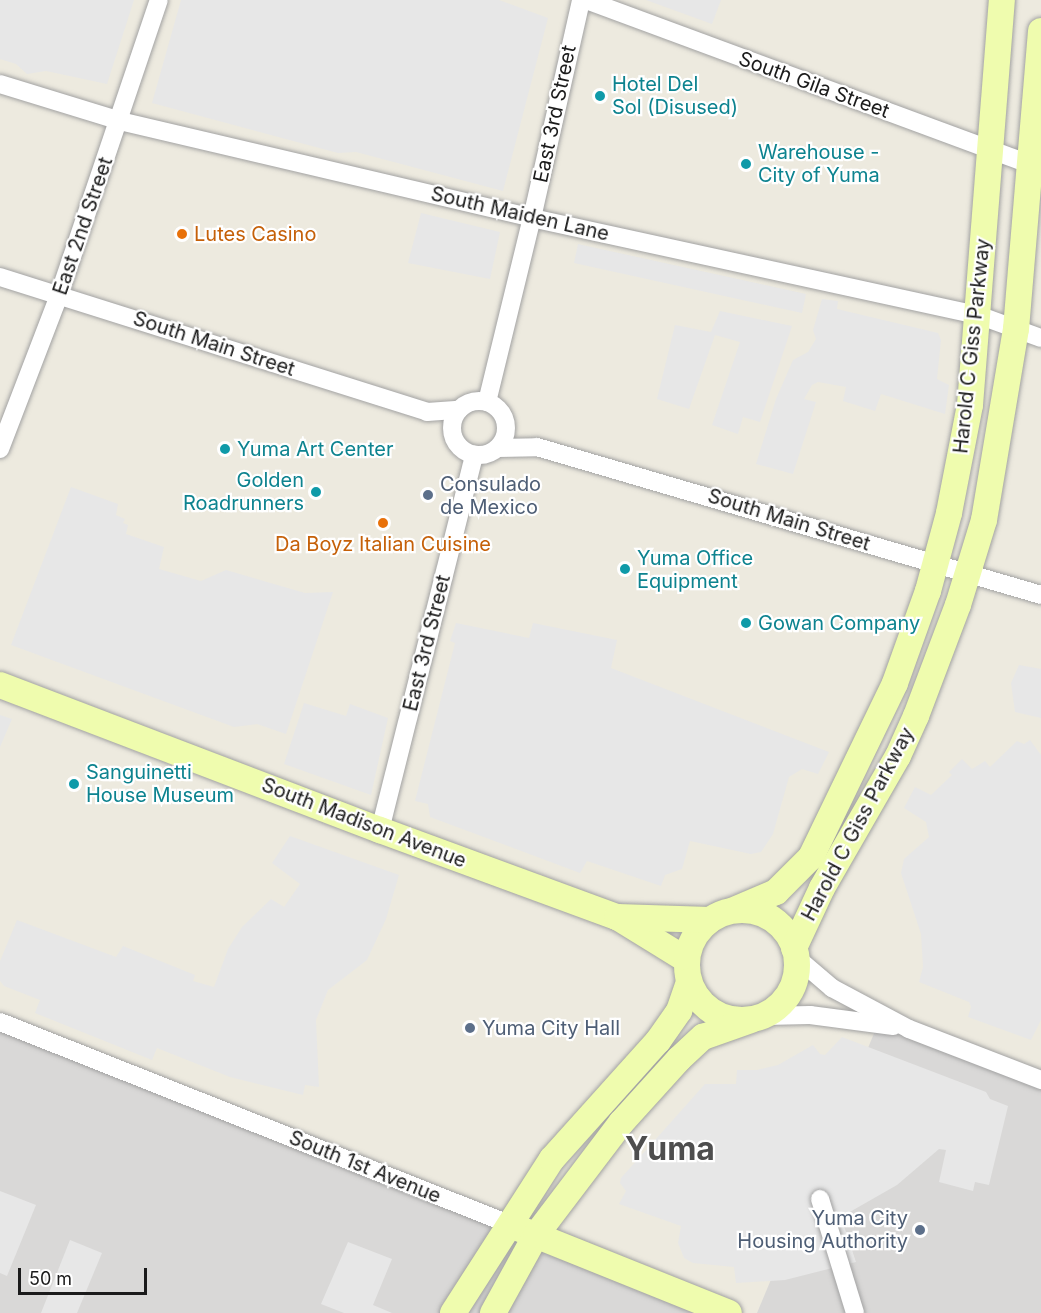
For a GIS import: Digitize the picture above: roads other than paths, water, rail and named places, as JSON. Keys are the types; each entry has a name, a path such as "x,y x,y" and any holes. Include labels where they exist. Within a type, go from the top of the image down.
{"main road":[{"name":"Harold C Giss Parkway","path":"734,910 776,892 811,857 895,683 935,564 949,513 970,405 1002,0"},
{"name":"Harold C Giss Parkway","path":"796,953 822,888 902,746 933,676 969,573 984,519 1016,329 1036,167 1041,31"},
{"name":"South Madison Avenue","path":"0,685 380,830 617,916 688,971"},
{"path":"453,1313 552,1159 658,1041 679,1011 691,945 699,931 710,920 734,910 751,911 768,916 782,927 796,953 796,976 790,992 780,1006 758,1018 703,1037 678,1059 621,1123 536,1236 494,1313"},
{"path":"617,916 710,920"},
{"path":"688,971 696,996 713,1012 735,1020 758,1018"},
{"name":"South 1st Avenue","path":"509,1224 729,1313"}],"street":[{"name":"East 2nd Street","path":"0,449 59,295 120,121 159,0"},
{"name":"East 3rd Street","path":"487,402 532,218 581,0"},
{"name":"South Gila Street","path":"586,0 1036,167"},
{"name":"South Maiden Lane","path":"0,84 120,121 532,218 978,315 1041,338"},
{"name":"South Main Street","path":"0,277 427,411 459,410"},
{"path":"472,402 487,402 500,411 506,424 503,440 498,448 483,455 474,455 461,449 453,437 452,423 459,410 472,402"},
{"name":"South Main Street","path":"427,411 453,437"},
{"name":"South Main Street","path":"506,424 537,447"},
{"name":"South Main Street","path":"498,448 537,447 1041,595"},
{"name":"East 3rd Street","path":"380,830 474,455"},
{"path":"796,953 832,988 909,1029 1041,1080"},
{"path":"758,1018 810,1015 909,1029"},
{"name":"South 1st Avenue","path":"1,1024 509,1224"},
{"path":"820,1199 855,1313"}],"place":[{"name":"Hotel Del Sol (Disused)","path":"600,96"},
{"name":"Warehouse - City of Yuma","path":"746,164"},
{"name":"Lutes Casino","path":"182,234"},
{"name":"Yuma Art Center","path":"225,449"},
{"name":"Golden Roadrunners","path":"316,492"},
{"name":"Consulado de Mexico","path":"428,495"},
{"name":"Da Boyz Italian Cuisine","path":"383,523"},
{"name":"Yuma Office Equipment","path":"625,569"},
{"name":"Gowan Company","path":"746,623"},
{"name":"Sanguinetti House Museum","path":"74,784"},
{"name":"Yuma City Hall","path":"470,1028"},
{"name":"Yuma City Housing Authority","path":"920,1230"}],"district":[{"name":"Yuma","path":"670,1149"}]}
